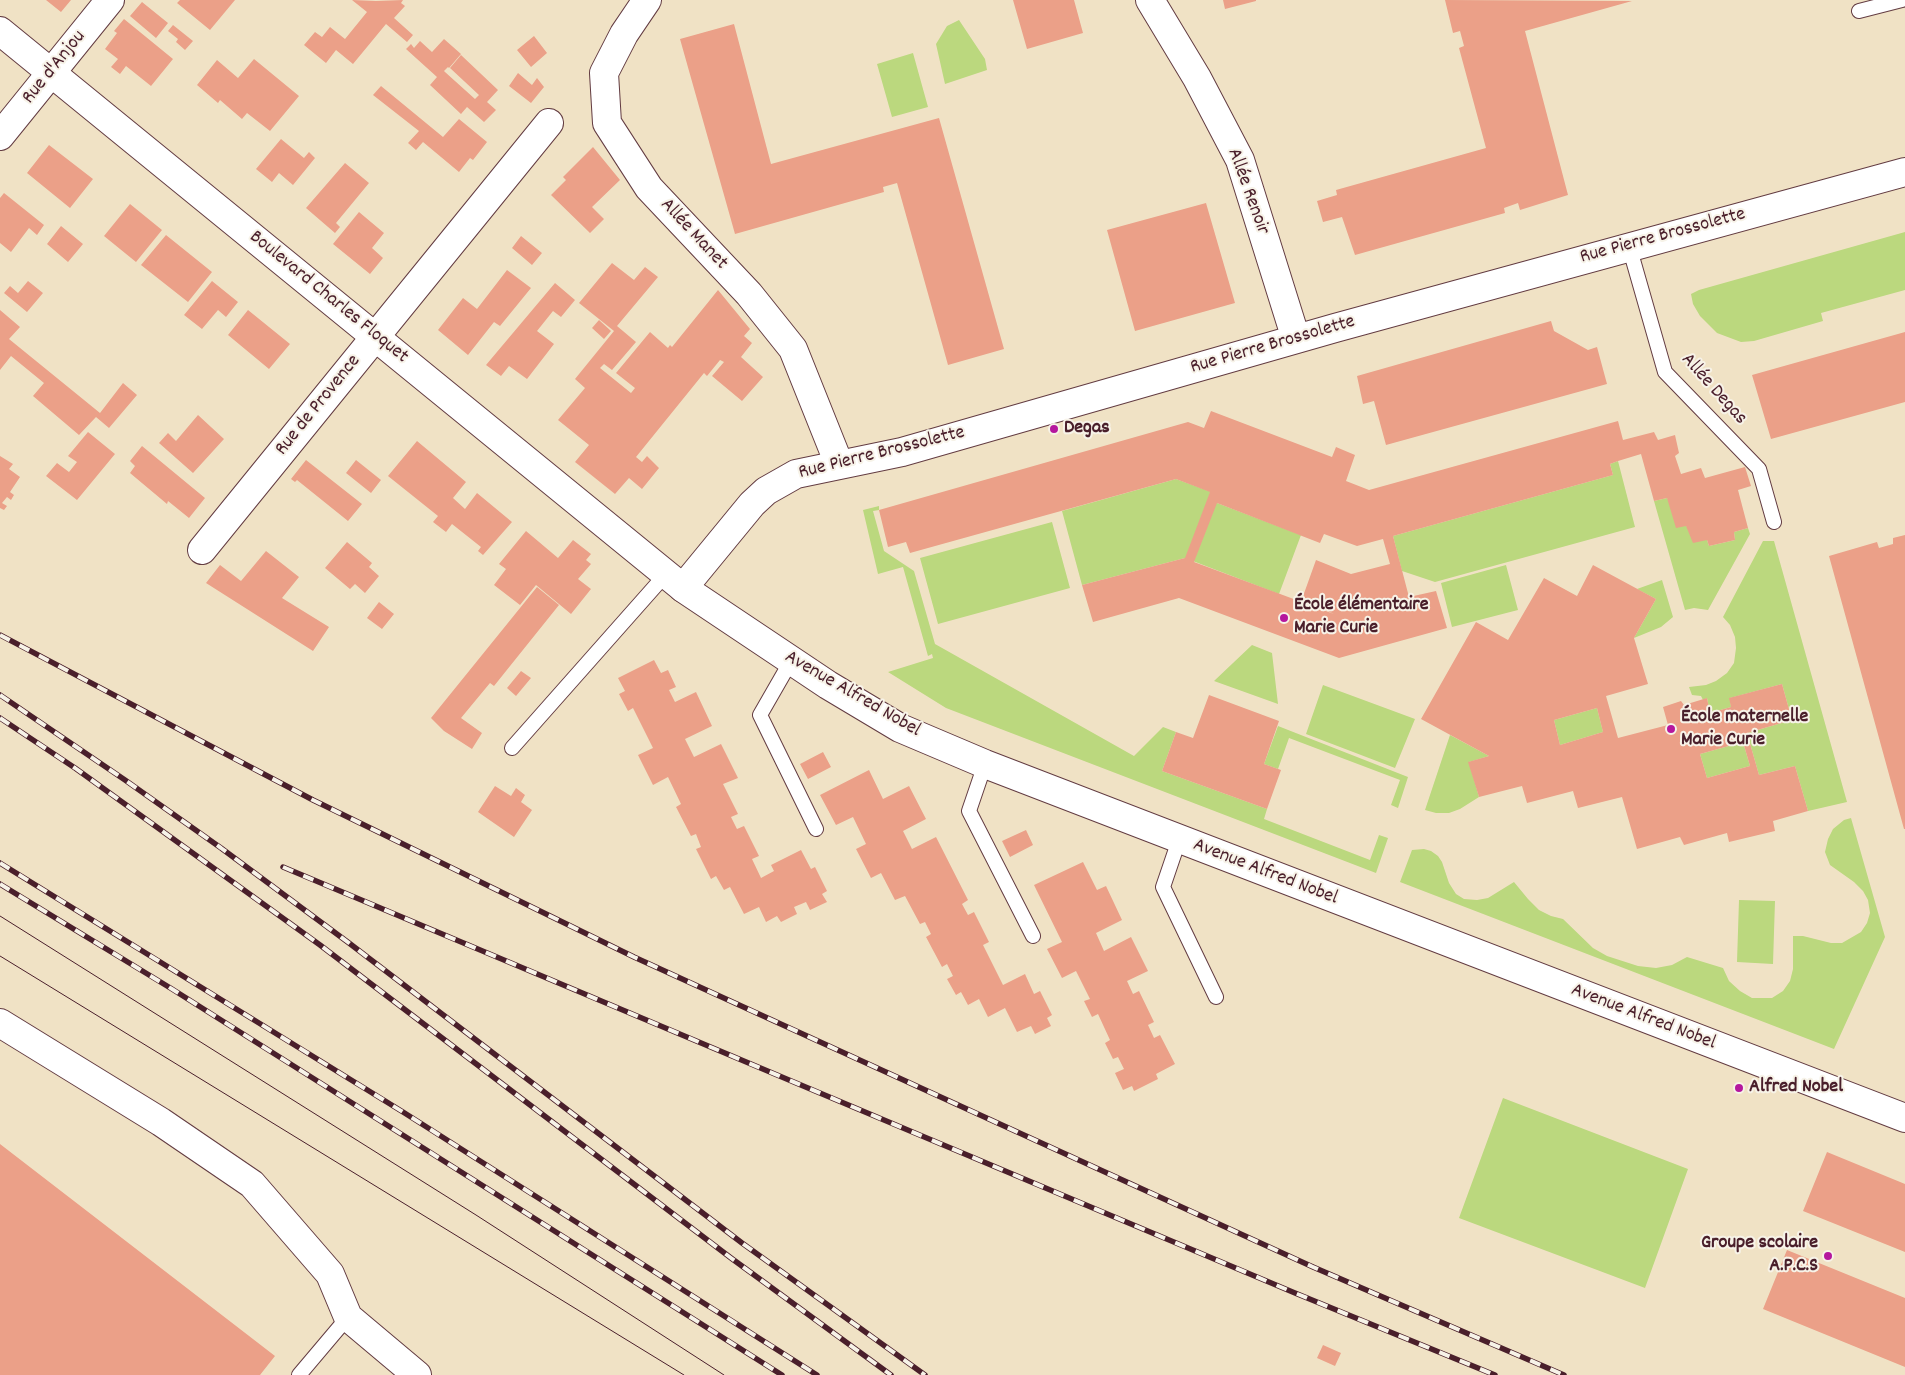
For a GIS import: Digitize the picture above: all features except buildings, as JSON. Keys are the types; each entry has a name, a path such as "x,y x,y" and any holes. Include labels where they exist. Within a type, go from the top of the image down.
{"street":[{"name":"Rue d'Anjou","path":"0,136 110,0"},
{"name":"Allée Manet","path":"647,0 624,34 604,73 607,123 649,188 749,294 793,349 839,464"},
{"name":"Allée Renoir","path":"1150,0 1196,78 1240,160 1296,339"},
{"name":"Boulevard Charles Floquet","path":"0,31 669,576"},
{"name":"Rue de Provence","path":"202,550 549,123"},
{"name":"Rue Pierre Brossolette","path":"669,576 724,537 752,504 766,491 796,474 902,452 1629,246 1905,172"},
{"name":"Avenue Alfred Nobel","path":"669,576 791,661 900,728 985,764 1179,840 1905,1118"},
{"path":"0,1023 162,1122 252,1184 330,1274 348,1317 417,1375"}],"lane":[{"path":"1859,11 1902,0"},
{"name":"Allée Degas","path":"1629,246 1665,372 1759,468 1774,522"},
{"path":"512,748 669,576"},
{"path":"791,661 760,715 816,829"},
{"path":"985,764 969,811 1033,936"},
{"path":"1179,840 1163,886 1216,997"},
{"path":"299,1375 348,1317"}],"green space":[{"path":"959,20 985,59 987,70 945,84 936,44 947,26"},
{"path":"913,53 928,107 892,117 877,64"},
{"path":"1905,232 1905,290 1821,313 1823,321 1754,341 1741,342 1717,333 1700,316 1693,304 1691,294 1699,290"},
{"path":"1618,461 1635,527 1435,582 1402,571 1393,536 1613,475 1610,464"},
{"path":"1176,479 1220,495 1217,503 1301,535 1279,594 1185,558 1082,585 1062,511"},
{"path":"1667,498 1686,526 1707,540 1709,546 1735,540 1734,532 1748,528 1750,534 1708,610 1694,608 1685,610 1654,501"},
{"path":"879,506 879,510 873,511 884,551 914,571 935,644 1134,756 1163,727 1176,732 1162,771 1267,809 1264,819 1370,860 1379,835 1388,838 1376,873 946,708 888,672 933,658 932,654 928,656 903,567 878,574 863,510"},
{"path":"1052,522 1070,588 938,624 920,558"},
{"path":"1763,541 1774,541 1847,802 1808,811 1795,766 1759,775 1747,733 1792,720 1782,684 1730,698 1731,707 1710,713 1707,698 1703,700 1701,696 1692,695 1689,687 1706,685 1716,681 1727,673 1734,663 1735,637 1730,625 1723,617"},
{"path":"1506,565 1518,610 1452,627 1441,583"},
{"path":"1662,580 1673,617 1661,627 1634,638 1656,599 1637,589"},
{"path":"1252,645 1272,653 1278,704 1214,681"},
{"path":"1323,685 1415,719 1395,768 1306,734"},
{"path":"1597,708 1603,732 1560,745 1554,720"},
{"path":"1278,726 1408,777 1398,808 1391,805 1400,780 1289,738 1278,769 1264,764"},
{"path":"1450,735 1489,756 1469,762 1479,797 1460,809 1449,813 1436,813 1425,810"},
{"path":"1743,742 1750,766 1707,778 1700,754"},
{"path":"1851,818 1885,937 1834,1049 1400,882 1412,850 1424,849 1431,851 1442,862 1449,883 1456,894 1464,899 1477,900 1488,898 1514,882 1539,910 1563,919 1593,948 1607,956 1638,966 1656,968 1672,965 1687,957 1723,968 1729,981 1740,991 1752,998 1772,998 1783,991 1790,981 1793,969 1793,936 1803,936 1831,943 1842,943 1861,932 1867,923 1870,913 1868,900 1863,891 1830,865 1825,852 1833,829 1844,820"},
{"path":"1739,900 1775,901 1773,964 1737,962"},
{"path":"1503,1098 1688,1169 1645,1288 1459,1218"}],"tram line":[{"path":"0,916 476,1215 724,1375"},
{"path":"0,956 684,1375"}],"railway":[{"path":"0,635 313,800 634,957 1313,1267 1564,1375"},
{"path":"0,695 221,848 349,943 742,1243 925,1375"},
{"path":"0,718 75,768 320,945 731,1258 891,1375"},
{"path":"0,863 403,1112 817,1375"},
{"path":"283,867 1295,1293 1495,1375"},
{"path":"0,884 172,989 782,1375"}],"place":[{"name":"Degas","path":"1054,429"},
{"name":"École élémentaire Marie Curie","path":"1284,618"},
{"name":"École maternelle Marie Curie","path":"1671,729"},
{"name":"Alfred Nobel","path":"1739,1088"},
{"name":"Groupe scolaire A.P.C.S","path":"1828,1256"}]}
